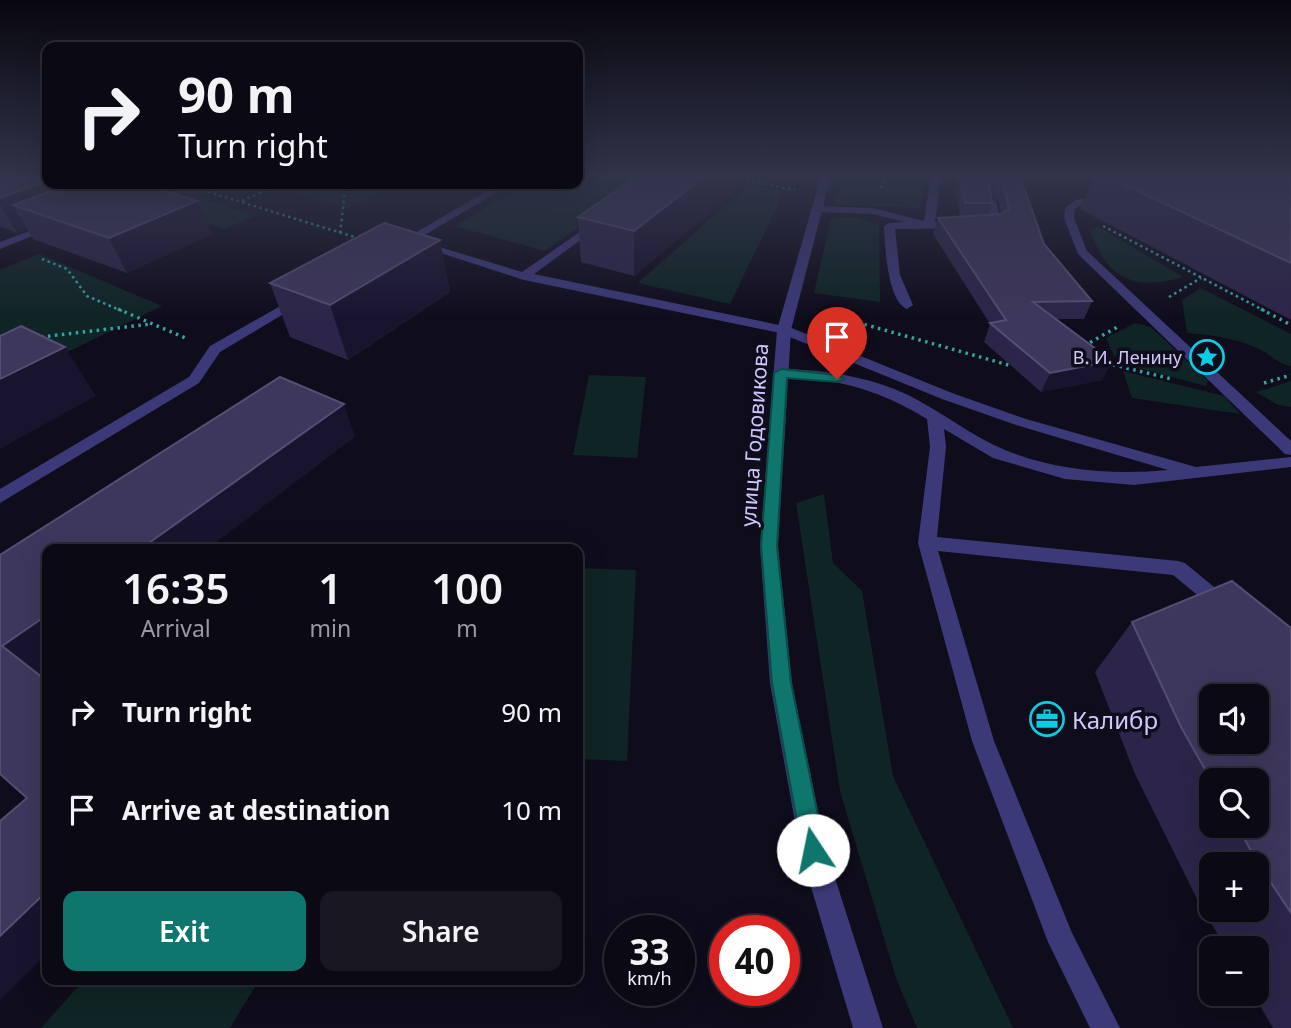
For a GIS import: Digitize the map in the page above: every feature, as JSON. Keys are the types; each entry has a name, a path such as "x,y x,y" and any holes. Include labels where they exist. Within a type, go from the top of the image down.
{"street":[{"path":"3,244 54,224"},
{"path":"388,247 407,241 437,224"},
{"path":"524,276 595,224"},
{"name":"улица Годовикова","path":"813,224 783,330 769,546 781,683 813,850 868,1028"},
{"path":"925,224 929,225"},
{"path":"907,305 894,275 889,226 996,224"},
{"path":"1071,224 1082,252 1291,450"},
{"path":"407,241 524,276 783,330 1021,422 1195,472"},
{"path":"0,497 194,380 215,349 308,295"},
{"path":"781,373 814,374 860,383 901,397 999,454 1065,473 1134,479 1291,462"},
{"path":"935,418 938,447 928,543 984,741 1062,942 1105,1028"},
{"path":"928,543 1178,568 1240,619"}],"path":[{"path":"311,224 388,247"},
{"path":"340,233 341,224"},
{"path":"1100,224 1291,326"},
{"path":"3,244 67,269 87,296 215,349"},
{"path":"824,313 1012,366"},
{"path":"41,337 152,324"}],"green space":[{"path":"210,224 236,224 224,229"},
{"path":"458,224 583,224 545,251 455,226"},
{"path":"705,224 769,224 730,304 638,283"},
{"path":"830,224 879,225 880,302 814,293"},
{"path":"1098,227 1183,277 1150,283 1125,278 1114,271 1097,247 1090,230"},
{"path":"39,254 162,306 0,385 0,270"},
{"path":"1201,288 1291,334 1291,366 1240,342 1187,333 1182,300"},
{"path":"1135,323 1151,327 1208,381 1206,386 1131,366 1114,356 1106,338"},
{"path":"1123,371 1224,396 1240,414 1132,398"},
{"path":"589,375 646,377 637,458 573,455"},
{"path":"1291,381 1291,407 1278,405 1256,392"},
{"path":"824,494 833,563 862,591 893,776 1013,1028 917,1028 896,978 840,791 796,503"},
{"path":"583,568 636,570 627,761 583,759"},
{"path":"80,985 256,985 230,1028 41,1028"}],"building":[{"path":"68,224 142,224 109,238"},
{"path":"382,224 440,240 330,305 270,283"},
{"path":"606,224 643,224 634,231"},
{"path":"942,224 1037,224 1044,244 1092,301 1033,302 1112,361 1050,373 990,323 1006,320"},
{"path":"1208,224 1291,224 1291,263"},
{"path":"21,326 65,347 0,379 0,336"},
{"path":"280,377 344,404 147,544 42,544 42,618 2,646 42,677 42,896 0,936 0,821 27,798 0,774 0,555"},
{"path":"1232,581 1291,628 1291,913 1269,880 1269,852 1252,852 1244,838 1269,838 1269,768 1204,768 1181,727 1132,622"}],"place":[{"name":"В. И. Ленину","path":"1207,357"},
{"name":"Калибр","path":"1047,719"}],"route":[{"path":"813,850 781,683 769,546 781,373 814,374 837,379"}]}
